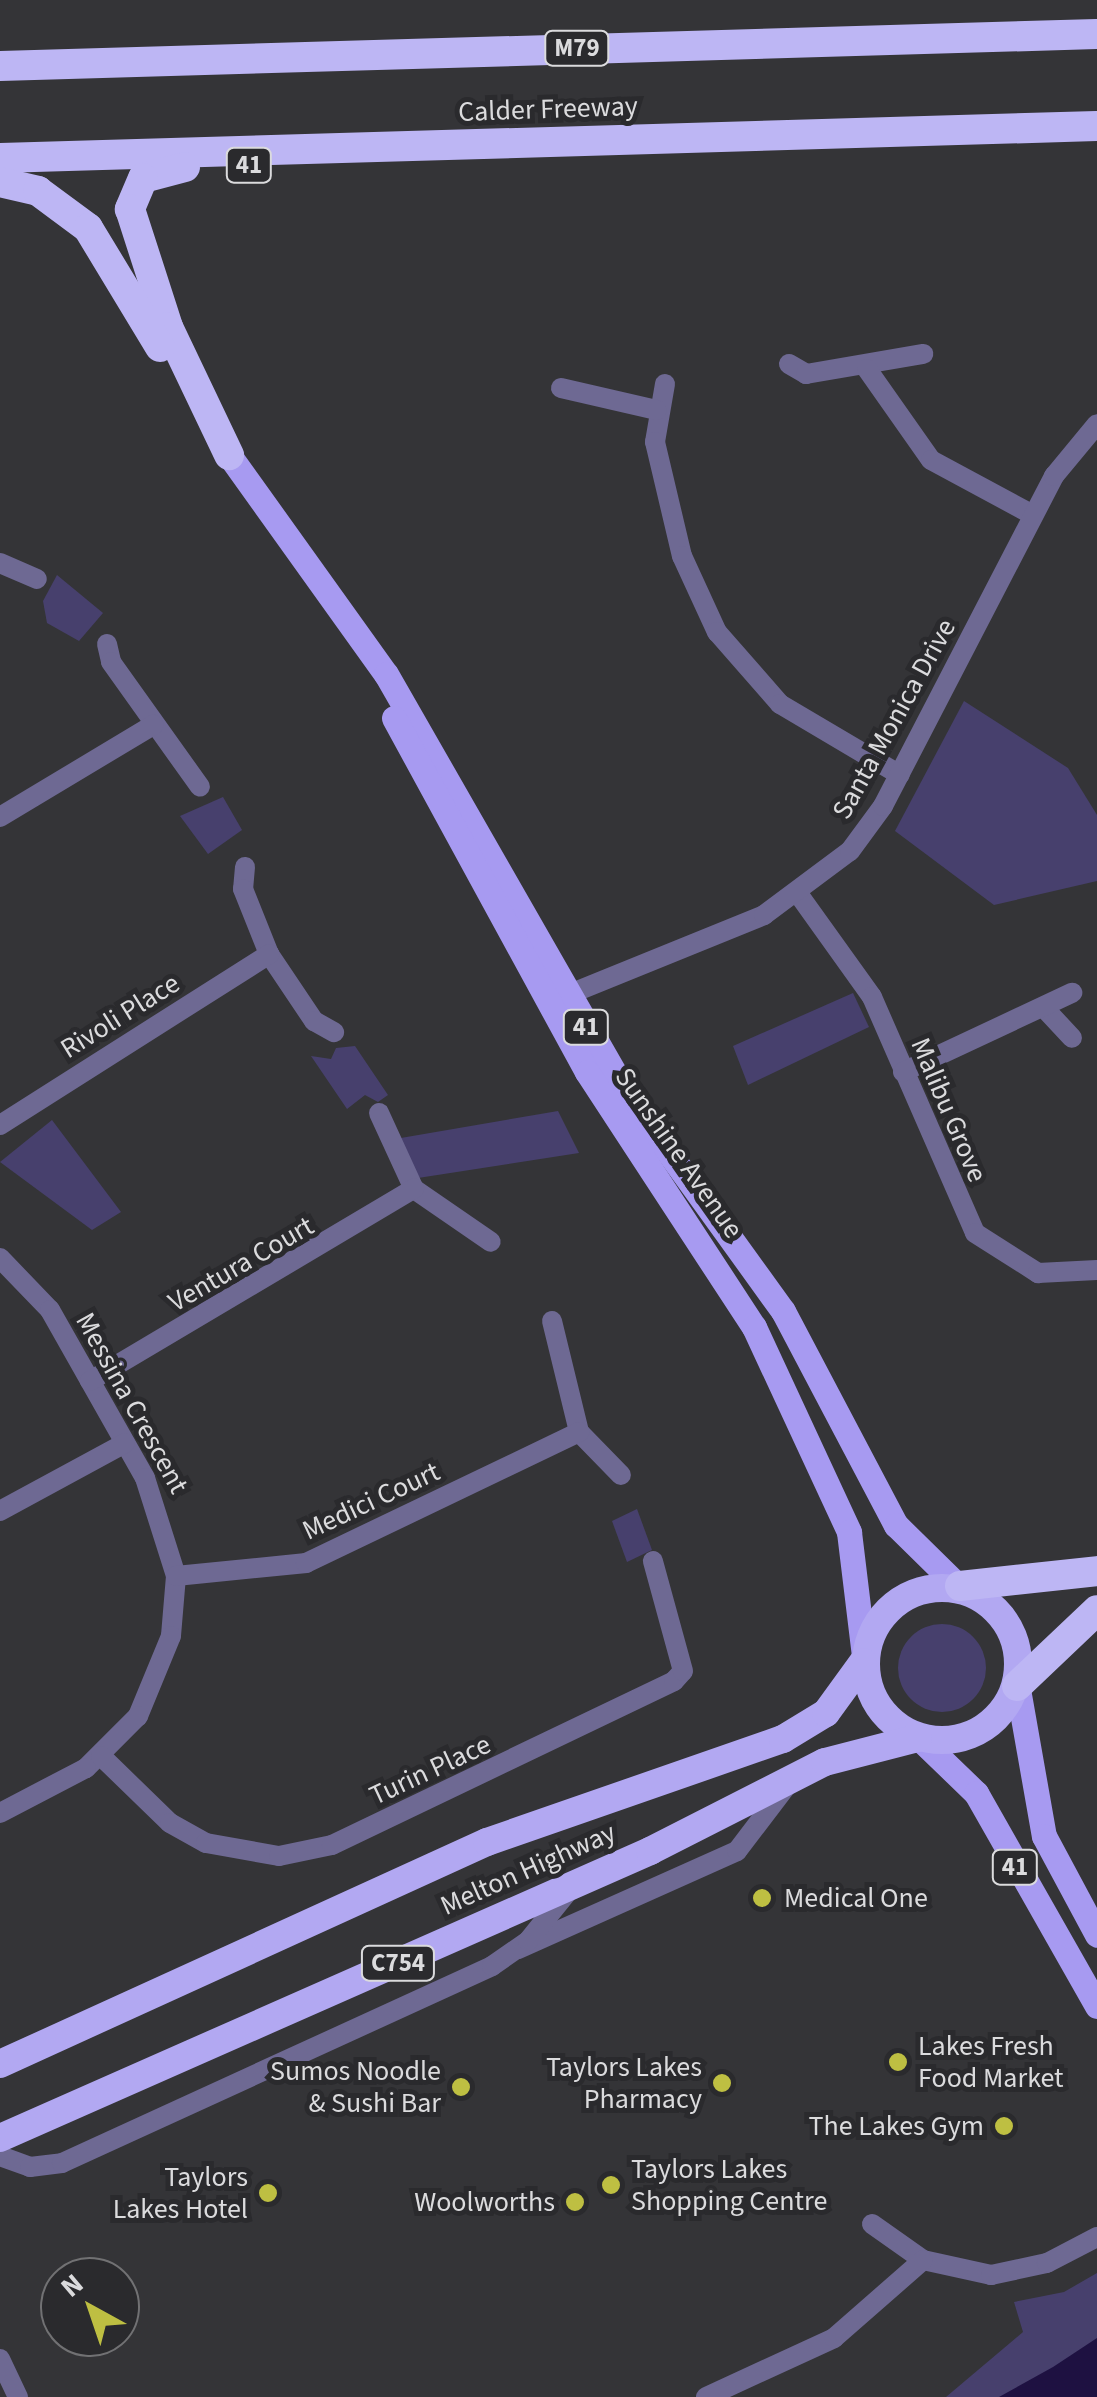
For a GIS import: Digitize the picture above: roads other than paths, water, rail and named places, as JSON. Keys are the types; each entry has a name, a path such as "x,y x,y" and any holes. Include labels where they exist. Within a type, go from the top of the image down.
{"highway":[{"name":"M79","path":"0,66 1097,34"},
{"name":"Calder Freeway","path":"0,158 1097,126"},
{"name":"41","path":"229,455 138,238 130,202 143,178 167,168 578,154 656,138"},
{"name":"41","path":"0,182 38,191 88,228 229,455"},
{"path":"863,1659 906,1596 959,1586 1097,1571"},
{"name":"41","path":"959,1586 1006,1628 1018,1688"},
{"path":"919,1738 976,1731 1097,1610"},
{"name":"41","path":"863,1659 876,1704 919,1738"},
{"name":"Melton Highway","path":"0,2064 487,1842 783,1740 826,1713 863,1659"},
{"name":"Melton Highway","path":"0,2138 574,1884 855,1750 919,1738"}],"main road":[{"name":"Sunshine Avenue","path":"229,455 333,597 448,776 558,998 754,1327 849,1532 863,1659"},
{"name":"Sunshine Avenue","path":"558,998 783,1310 896,1525 959,1586"},
{"name":"41","path":"1018,1688 1044,1836 1097,1935"},
{"name":"41","path":"919,1738 976,1794 1097,2006"}],"street":[{"path":"789,364 806,374 867,369 923,354"},
{"path":"867,369 931,460 1033,515"},
{"path":"665,384 656,410 682,556 718,632 780,704 900,775"},
{"path":"561,388 656,410"},
{"name":"Santa Monica Drive","path":"558,998 799,896 866,832 900,775 1033,515 1097,424"},
{"path":"0,563 37,579"},
{"path":"107,644 153,725 200,787"},
{"path":"0,817 153,725"},
{"path":"244,867 243,889 269,954 318,1025 334,1032"},
{"name":"Malibu Grove","path":"799,896 857,969 985,1244 1038,1273 1097,1270"},
{"name":"Rivoli Place","path":"0,1126 269,954"},
{"path":"903,1072 1046,1010 1072,993"},
{"path":"1046,1010 1072,1038"},
{"path":"380,1113 414,1188 491,1242"},
{"name":"Ventura Court","path":"90,1381 414,1188"},
{"name":"Messina Crescent","path":"0,1258 39,1294 125,1444 162,1515 176,1576 163,1667 138,1716 101,1756 0,1813"},
{"path":"552,1321 579,1432 622,1475"},
{"name":"Medici Court","path":"176,1576 306,1563 579,1432"},
{"path":"0,1511 125,1444"},
{"name":"Turin Place","path":"101,1756 170,1823 206,1844 279,1856 332,1845 674,1681 683,1670 653,1561"},
{"path":"0,2156 30,2167 62,2163 737,1851 792,1778"},
{"path":"518,1950 574,1884"},
{"path":"872,2224 916,2257 990,2276 1073,2250 1097,2236"},
{"path":"1073,2250 1097,2226"},
{"path":"706,2397 815,2350 885,2298 916,2257"},
{"path":"0,2359 18,2397"}],"place":[{"name":"Medical One","path":"762,1898"},
{"name":"Lakes Fresh Food Market","path":"898,2062"},
{"name":"Taylors Lakes Pharmacy","path":"722,2083"},
{"name":"Sumos Noodle & Sushi Bar","path":"461,2087"},
{"name":"The Lakes Gym","path":"1004,2126"},
{"name":"Taylors Lakes Shopping Centre","path":"611,2185"},
{"name":"Taylors Lakes Hotel","path":"268,2193"},
{"name":"Woolworths","path":"575,2202"}]}
